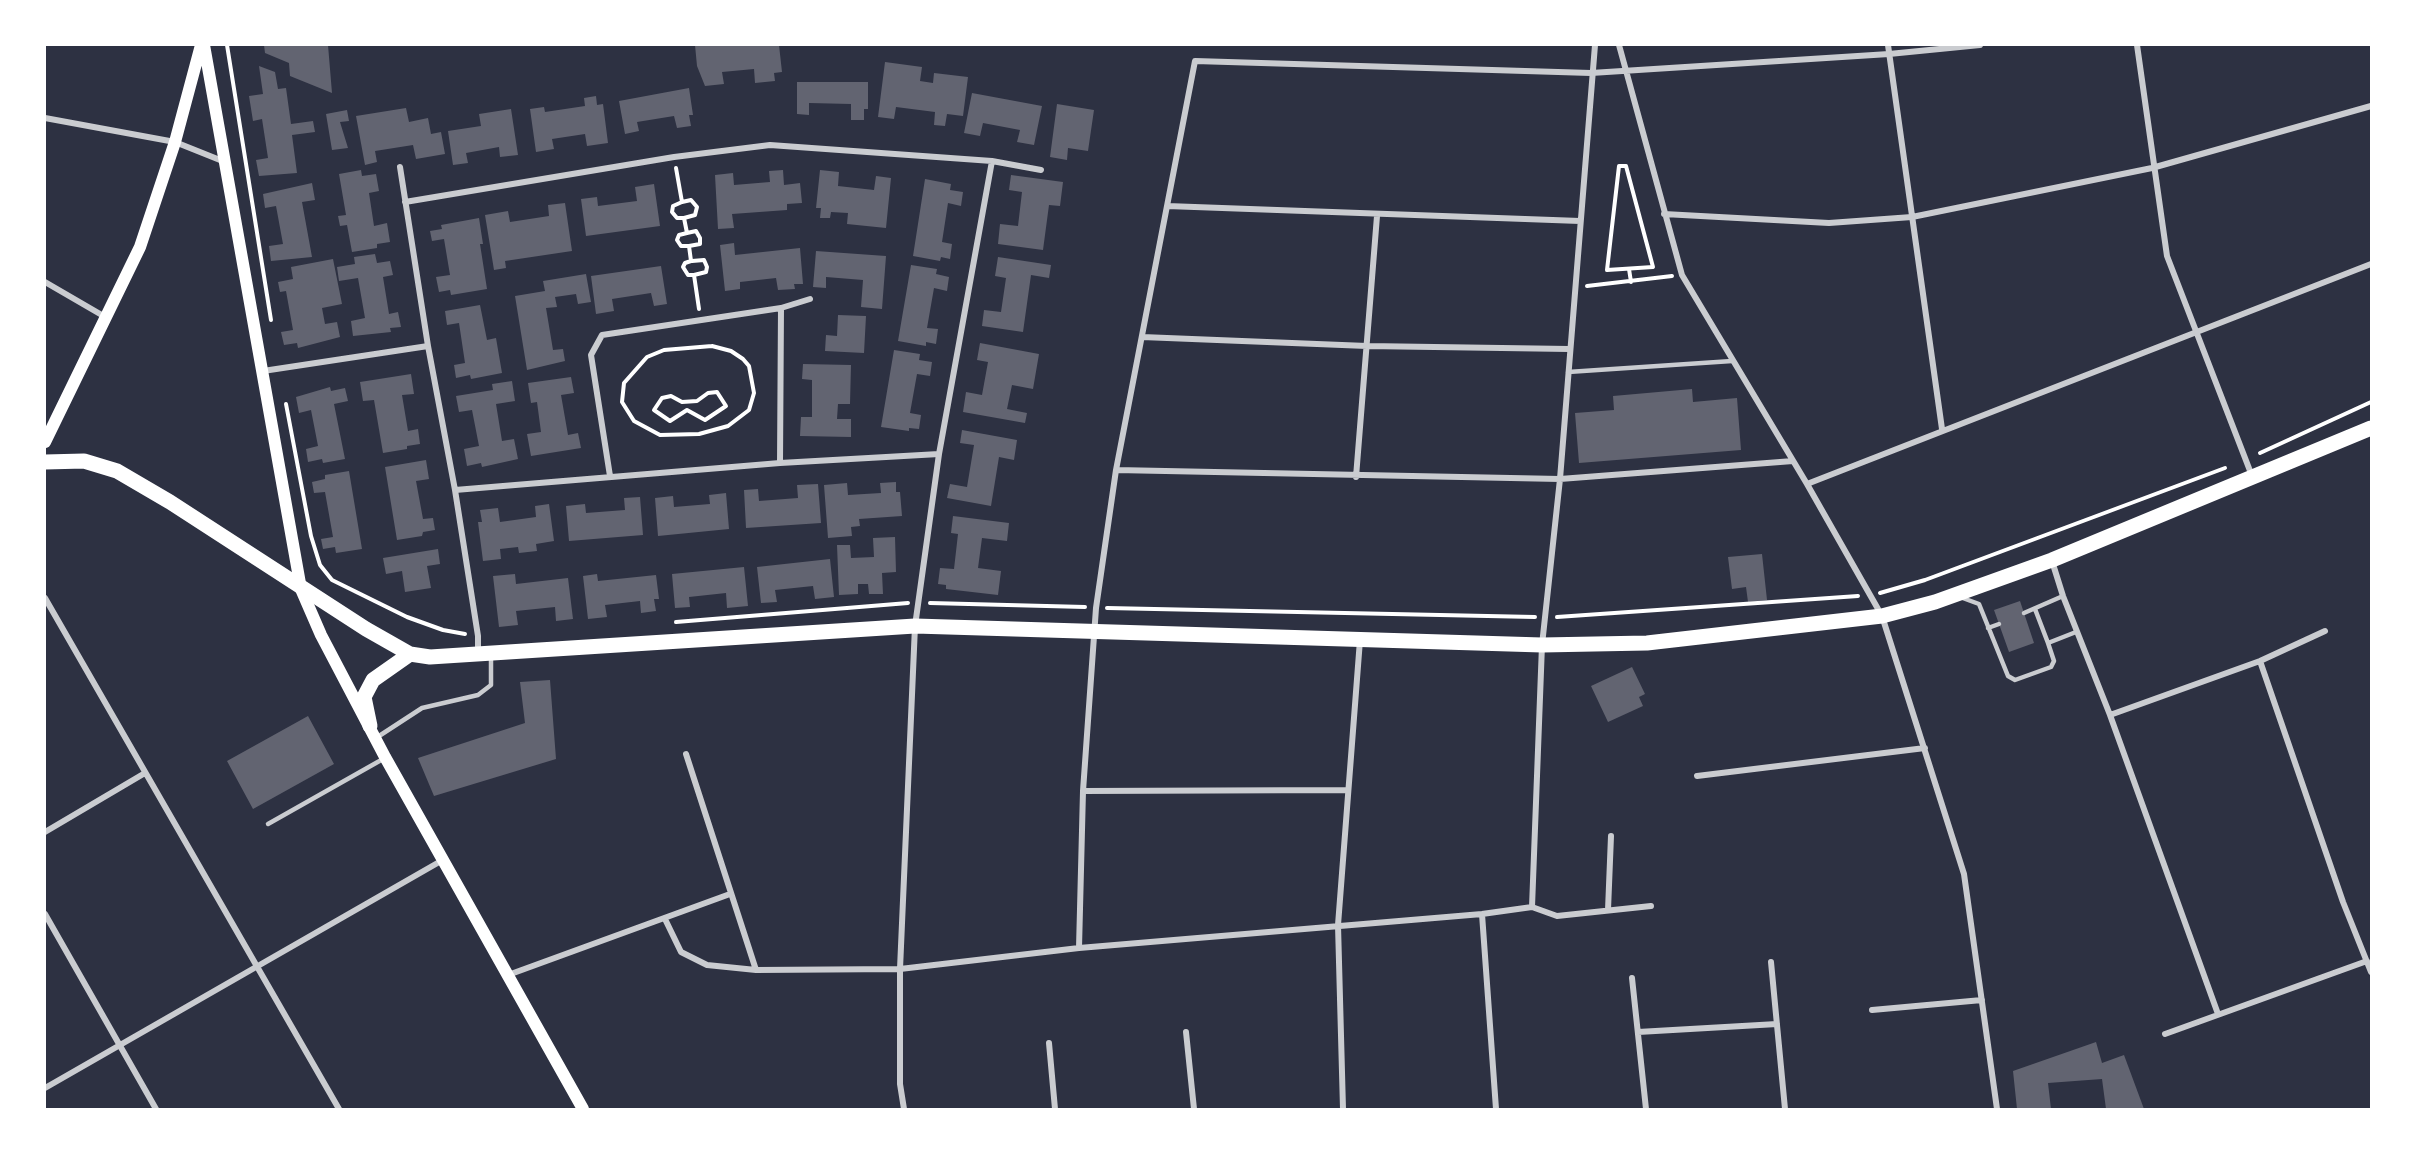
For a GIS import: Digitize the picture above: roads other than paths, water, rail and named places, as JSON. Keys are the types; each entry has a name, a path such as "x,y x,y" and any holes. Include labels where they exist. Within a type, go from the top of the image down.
{"main road":[{"path":"45,442 108,318 140,247 175,142 203,45"},
{"path":"203,45 301,589 321,634 385,758 441,861 583,1109"},
{"path":"45,462 84,461 117,471 170,502 301,589 410,654 430,657 915,626 1542,645 1647,643 1882,616 1954,595 2052,560 2371,428"},
{"path":"373,732 364,697 373,680 410,654"}],"street":[{"path":"1532,908 1542,645 1560,479 1595,45"},
{"path":"1619,45 1682,275 1807,484 1882,616 1964,874 1997,1109"},
{"path":"1888,45 1942,429"},
{"path":"1079,948 1083,791 1096,608 1116,470 1195,61 1592,73 1889,54 1980,45"},
{"path":"2137,45 2152,168 2167,256 2248,459 2253,477"},
{"path":"1664,214 1829,223 1912,217 2152,168 2371,106"},
{"path":"45,118 175,142 225,162"},
{"path":"405,202 674,157 770,145 992,161 1041,170"},
{"path":"904,1109 900,1084 900,969 917,602 939,454 992,161"},
{"path":"400,168 478,636 485,655"},
{"path":"1167,206 1377,216 1580,221"},
{"path":"1356,477 1377,216"},
{"path":"1807,484 1942,429 2371,264"},
{"path":"45,282 108,318"},
{"path":"610,476 591,355 602,335 781,308 810,299"},
{"path":"780,463 781,308"},
{"path":"1142,337 1367,346 1569,349"},
{"path":"262,371 428,346"},
{"path":"455,490 780,463 939,454"},
{"path":"1116,470 1356,477 1560,479 1793,461"},
{"path":"2052,560 2076,632 2110,715 2218,1014"},
{"path":"45,598 339,1109"},
{"path":"2110,715 2260,661 2325,631"},
{"path":"1343,1109 1338,925 1360,638"},
{"path":"2260,661 2343,902 2371,972"},
{"path":"1697,776 1925,748"},
{"path":"686,754 756,970"},
{"path":"45,832 145,773"},
{"path":"1083,791 1348,790"},
{"path":"1608,910 1611,836"},
{"path":"45,1088 441,861"},
{"path":"507,975 730,894"},
{"path":"665,919 681,952 707,965 756,970 900,969 1079,948 1532,908 1557,916 1651,906"},
{"path":"45,914 156,1109"},
{"path":"1482,914 1496,1109"},
{"path":"2165,1034 2367,961"},
{"path":"1771,962 1785,1109"},
{"path":"1632,978 1646,1109"},
{"path":"1872,1010 1982,1000"},
{"path":"1638,1032 1777,1024"},
{"path":"1186,1032 1194,1109"},
{"path":"1049,1043 1055,1109"}],"lane":[{"path":"1568,372 1732,361"},
{"path":"1954,595 1979,604 2008,676 2015,680 2051,667 2055,662 2035,609"},
{"path":"2024,614 2063,596"},
{"path":"1988,628 1999,624"},
{"path":"2048,643 2076,632"},
{"path":"373,732 422,708 478,695 491,685 485,655"},
{"path":"268,824 385,758"}]}
